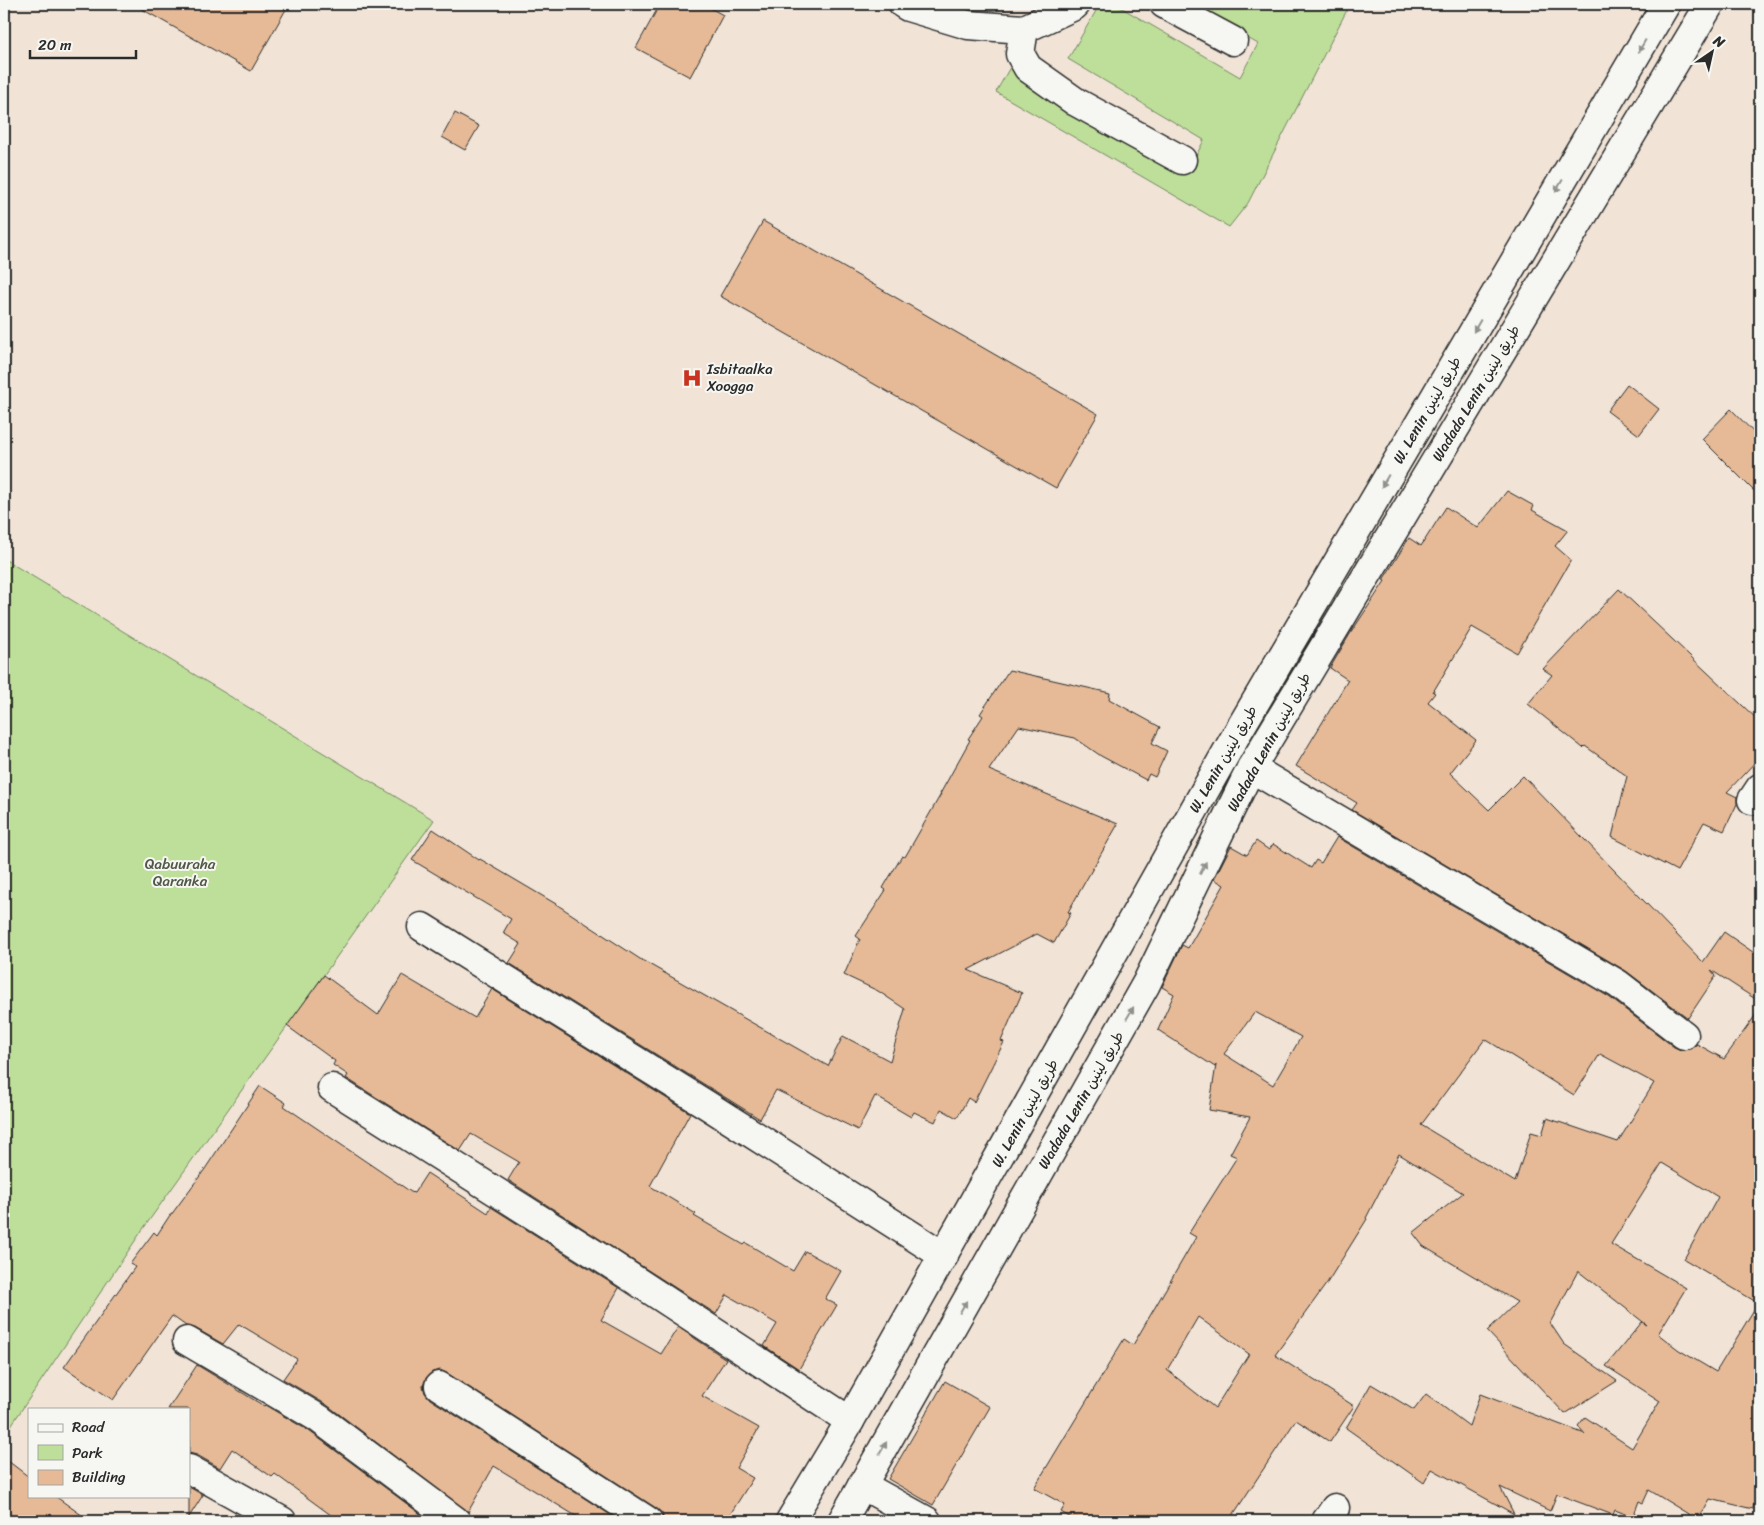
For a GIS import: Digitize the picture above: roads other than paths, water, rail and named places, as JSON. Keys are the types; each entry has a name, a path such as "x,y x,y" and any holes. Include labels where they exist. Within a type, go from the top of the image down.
{"main road":[{"path":"903,4 968,25 1024,29 1076,4"},
{"path":"1164,4 1234,41"},
{"name":"W. Lenin طريق لينين","path":"790,1521 850,1421 944,1256 1239,730 1666,4"},
{"name":"Wadada Lenin طريق لينين","path":"842,1521 1146,984 1251,768 1710,4"},
{"path":"1024,29 1020,54 1028,68 1076,102 1182,160"},
{"path":"1251,768 1618,984 1684,1035"},
{"path":"422,928 707,1105 944,1256"},
{"path":"332,1088 618,1268 850,1421"},
{"path":"187,1341 318,1418 456,1521"},
{"path":"439,1386 648,1521"},
{"path":"190,1470 282,1521"},
{"path":"862,1485 927,1521"}],"place":[{"name":"Isbitaalka Xoogga","path":"692,378"}],"park label":[{"name":"Qabuuraha Qaranka","path":"180,872"}]}
